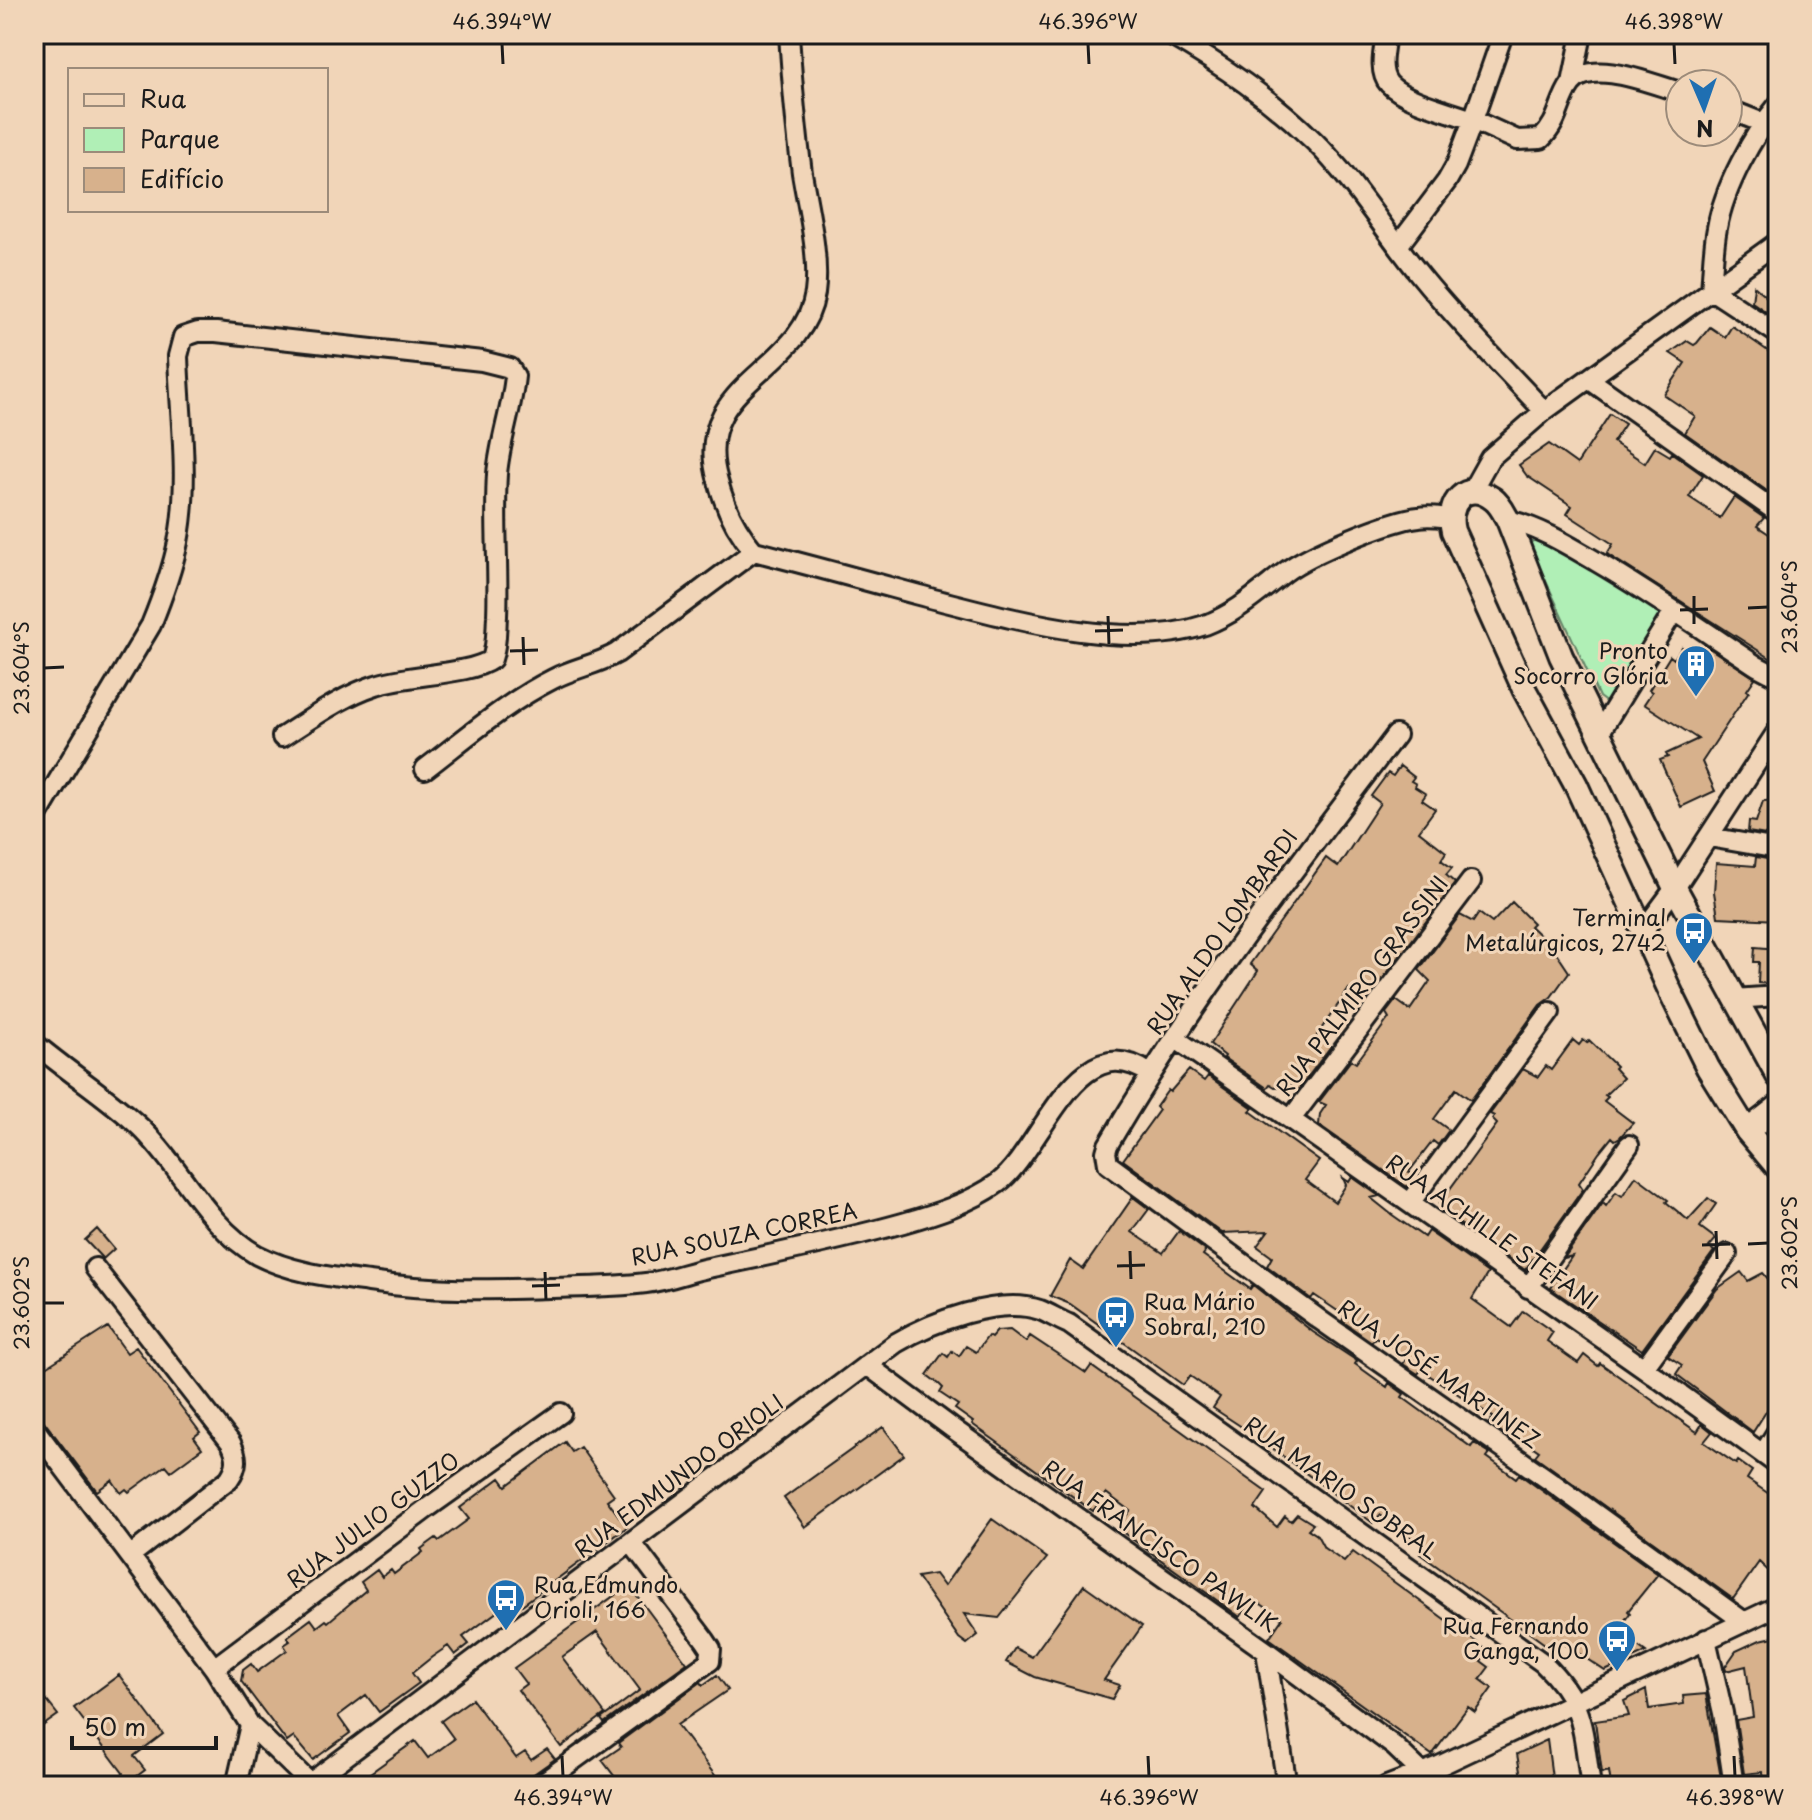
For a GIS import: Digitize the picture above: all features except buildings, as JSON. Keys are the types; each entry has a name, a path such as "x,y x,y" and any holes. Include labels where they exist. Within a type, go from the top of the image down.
{"street":[{"path":"789,34 795,122 816,269 815,294 799,331 718,420 713,449 722,497 731,518 754,551 1016,620 1069,630 1155,634 1204,625 1255,598 1295,565 1343,543 1402,520 1420,516 1450,518"},
{"path":"1168,34 1224,66 1260,92 1317,143 1455,316 1544,411"},
{"path":"1386,34 1383,70 1388,84 1407,96 1517,140 1541,139 1550,130 1572,83 1582,34"},
{"path":"1398,246 1452,173 1503,34"},
{"path":"1572,83 1590,72 1602,71 1664,88"},
{"path":"1711,290 1717,225 1737,173 1763,123 1778,105"},
{"path":"1744,115 1763,123"},
{"path":"1778,242 1544,411 1490,458 1471,492 1452,505 1450,518 1453,531 1524,689 1576,785 1708,1068 1747,1131 1778,1168"},
{"path":"1711,290 1778,334"},
{"path":"34,821 151,625 166,590 183,503 178,356 183,337 198,332 216,332 482,361 510,368 515,384 497,471 498,597 492,659 475,668 399,678 375,685 353,694 282,737"},
{"path":"1590,380 1778,513"},
{"path":"1471,492 1484,494 1496,501 1508,520 1561,656 1675,888 1778,1076"},
{"path":"1508,520 1530,525 1556,538 1778,677"},
{"path":"425,769 513,702 553,679 599,663 617,653 754,551"},
{"path":"1600,732 1674,611"},
{"path":"1643,931 1675,888 1778,730"},
{"name":"RUA ALDO LOMBARDI","path":"1108,1164 1108,1145 1150,1074 1255,922 1396,735"},
{"path":"1709,837 1778,849"},
{"name":"RUA PALMIRO GRASSINI","path":"1291,1119 1471,881"},
{"path":"1734,999 1778,996"},
{"path":"1410,1203 1550,1012"},
{"name":"RUA ACHILLE STEFANI","path":"1176,1039 1770,1460"},
{"name":"RUA SOUZA CORREA","path":"34,1043 138,1126 159,1147 218,1224 256,1254 285,1267 320,1275 417,1289 458,1291 648,1283 796,1250 933,1214 971,1199 998,1183 1016,1167 1047,1120 1084,1073 1094,1065 1105,1062 1136,1064 1150,1074"},
{"path":"1747,1131 1778,1107"},
{"path":"1528,1288 1629,1145"},
{"name":"RUA JOSÉ MARTINEZ","path":"1108,1164 1295,1302 1743,1621"},
{"path":"1644,1368 1727,1254"},
{"path":"95,1268 231,1443 236,1454 236,1464 229,1479 131,1555"},
{"name":"RUA EDMUNDO ORIOLI","path":"310,1785 867,1365 923,1327 978,1311 1012,1307 1038,1309 1069,1324"},
{"name":"RUA MARIO SOBRAL","path":"1069,1324 1543,1663 1564,1683 1576,1702"},
{"name":"RUA FRANCISCO PAWLIK","path":"867,1365 1430,1769"},
{"name":"RUA JULIO GUZZO","path":"214,1668 426,1509 561,1413"},
{"path":"34,1428 214,1668 250,1725 310,1785"},
{"path":"1770,1460 1778,1430"},
{"path":"540,1785 710,1661 711,1649 631,1542"},
{"path":"1387,1786 1576,1702 1778,1606"},
{"path":"1706,1639 1718,1685 1734,1786"},
{"path":"1266,1651 1287,1786"},
{"path":"1576,1702 1591,1786"},
{"path":"236,1786 250,1725"},
{"path":"1430,1769 1442,1786"}],"green space":[{"path":"1538,537 1668,611 1612,701 1607,703 1599,697 1529,544"}],"place":[{"name":"Pronto Socorro Glória","path":"1696,698"},
{"name":"Terminal Metalúrgicos, 2742","path":"1694,965"},
{"name":"Rua Mário Sobral, 210","path":"1116,1349"},
{"name":"Rua Edmundo Orioli, 166","path":"506,1632"},
{"name":"Rua Fernando Ganga, 100","path":"1617,1673"}]}
